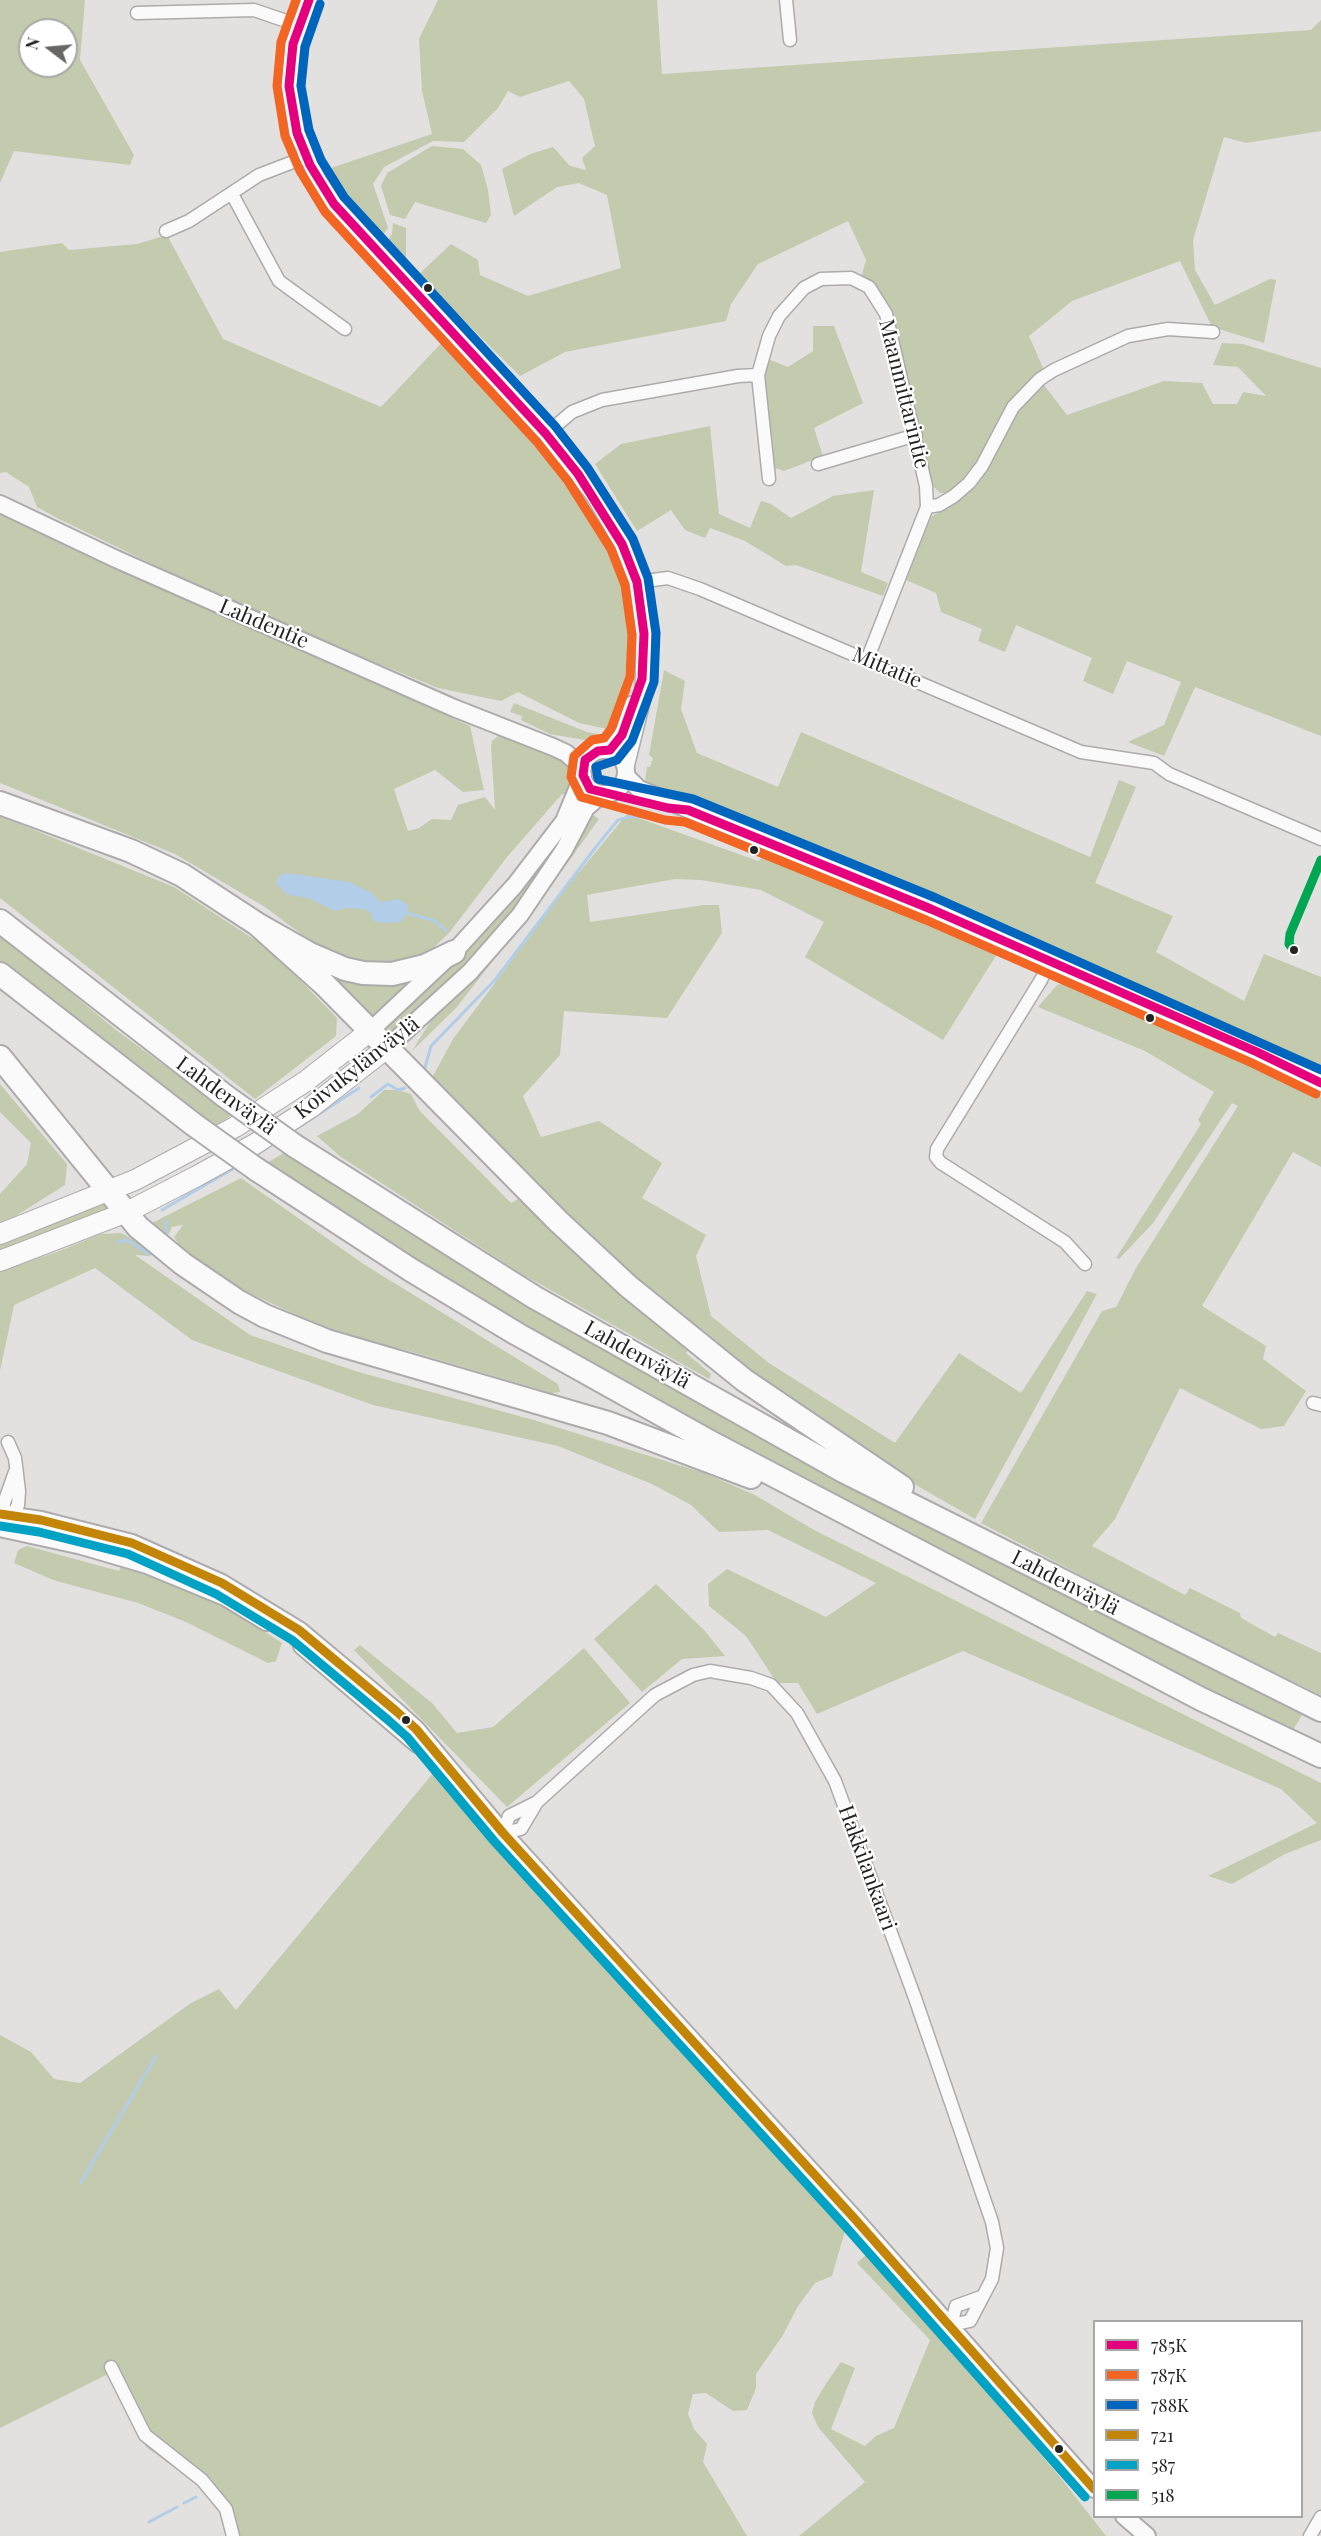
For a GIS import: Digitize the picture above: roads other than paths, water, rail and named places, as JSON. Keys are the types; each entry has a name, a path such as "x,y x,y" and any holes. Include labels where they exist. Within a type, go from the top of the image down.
{"highway":[{"path":"0,802 131,851 182,875 257,924 328,963 363,974 392,974 414,970 454,952"},
{"name":"Lahdenväylä","path":"0,921 108,1008 295,1146 432,1235 534,1297 843,1471 1321,1710"},
{"path":"257,924 303,964 388,1047 558,1221 637,1294 744,1380 839,1446 1002,1551"},
{"name":"Lahdenväylä","path":"0,974 256,1169 411,1270 517,1334 826,1504 1201,1699 1321,1756"},
{"path":"0,1057 144,1232 212,1285 265,1316 300,1331 608,1423 826,1504"}],"main road":[{"name":"Lahdentie","path":"0,504 131,566 454,708 566,753 583,771"},
{"name":"Lahdentie","path":"531,737 604,750"},
{"path":"688,810 668,808 590,789 583,771 585,760 604,750 622,758 626,771 639,789 872,884 1321,1083"},
{"name":"Koivukylänväylä","path":"0,1234 110,1191 165,1166 235,1127 306,1081 370,1031 454,952 515,885 564,821 583,771"},
{"path":"607,793 619,789 626,771"},
{"name":"Koivukylänväylä","path":"0,1261 127,1212 255,1144 310,1108 388,1047 470,972 520,915 564,850 586,808 607,793"},
{"path":"4,1520 116,1555 225,1597 294,1639 444,1765 503,1833 951,2325 1093,2487"},
{"path":"1125,2518 1147,2536"}],"street":[{"path":"309,0 298,25 290,64 289,86 297,133 306,158 334,204 546,434 594,496 622,544 637,582 644,634 643,698 626,771"},
{"path":"786,0 790,40"},
{"path":"137,13 254,10 298,25"},
{"path":"166,231 189,221 259,175 306,158"},
{"path":"232,194 279,281 345,329"},
{"name":"Maanmittarintie","path":"769,479 758,375 769,336 790,302 821,279 851,278 869,287 886,314 916,435 926,486 927,507 867,660"},
{"path":"927,507 939,505 969,483 982,466 1013,407 1040,379 1075,358 1128,336 1168,329 1213,332"},
{"path":"546,434 572,412 602,399 738,376 758,375"},
{"path":"818,464 916,435"},
{"name":"Mittatie","path":"637,582 655,578 672,579 1081,752 1154,763 1169,774 1321,839"},
{"path":"604,750 624,731 642,680"},
{"path":"1050,961 937,1149 936,1157 941,1163 1065,1242 1085,1264"},
{"path":"4,1520 19,1491 15,1458 9,1442"},
{"name":"Hakkilankaari","path":"503,1833 509,1816 537,1802 655,1695 693,1675 710,1671 751,1678 771,1685 797,1713 835,1781 915,1998 992,2222 997,2248 992,2279 970,2320 951,2325"},
{"path":"951,2325 956,2306 981,2297"},
{"path":"111,2367 145,2435 202,2480 226,2509 233,2536"},
{"path":"1310,2536 1321,2517"}],"water":[{"path":"286,873 349,882 370,892 381,902 399,899 408,905 407,913 401,922 385,923 373,921 371,913 364,909 345,908 335,911 308,898 288,895 276,884 279,876"}],"waterway":[{"path":"424,1071 431,1046 495,980 618,820 642,817"},
{"path":"407,913 435,921 446,931"},
{"path":"371,1097 388,1084 398,1090 405,1088"},
{"path":"290,1133 359,1088"},
{"path":"255,1156 274,1143"},
{"path":"162,1210 236,1167"},
{"path":"166,1221 166,1237"},
{"path":"118,1242 127,1240 149,1254"},
{"path":"81,2182 156,2056"},
{"path":"184,2503 196,2497"},
{"path":"149,2522 177,2507"}]}
